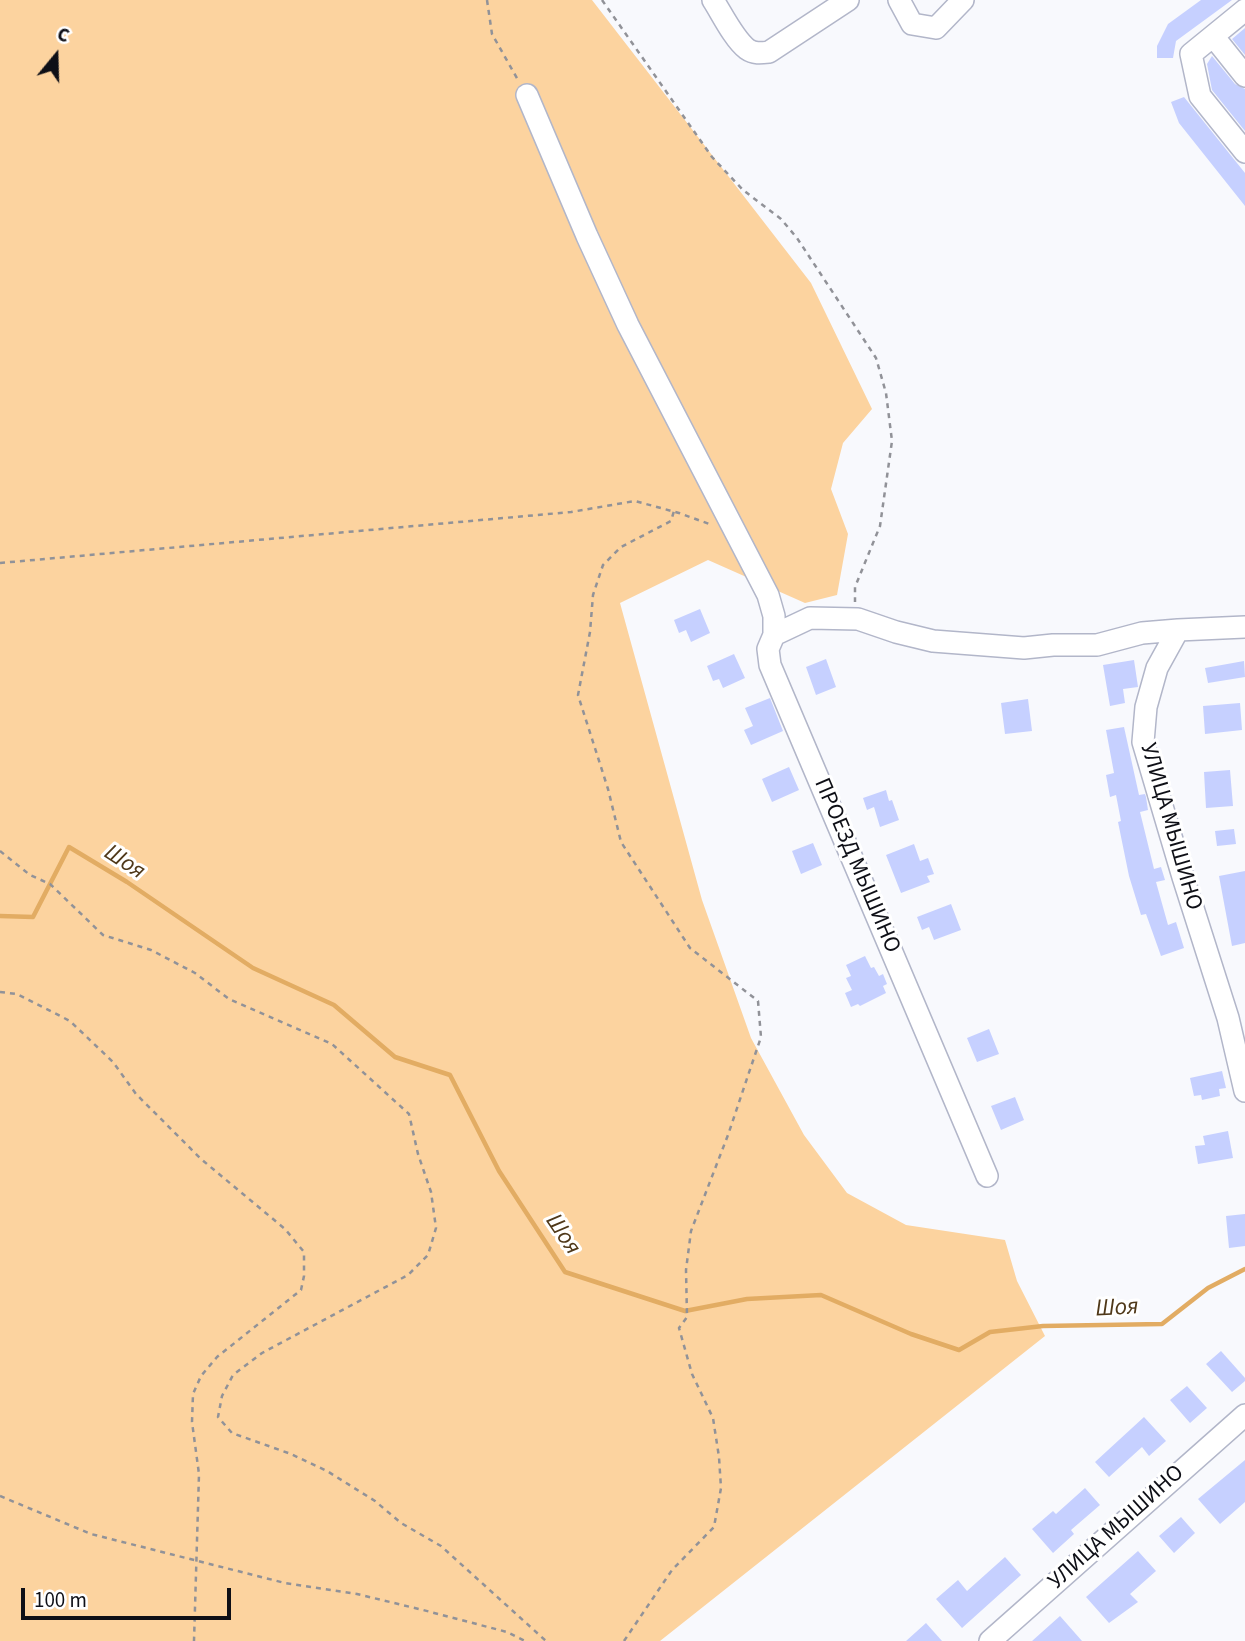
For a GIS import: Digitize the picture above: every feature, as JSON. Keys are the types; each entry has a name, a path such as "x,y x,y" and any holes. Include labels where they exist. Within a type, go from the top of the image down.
{"street":[{"path":"713,0 748,50 757,53 769,51 843,1"},
{"path":"899,0 912,24 936,28 963,0"},
{"path":"1245,10 1191,54 1200,96 1245,152"},
{"path":"1213,36 1245,76"},
{"name":"ПРОЕЗД МЫШИНО","path":"527,96 628,325 768,595 774,616 774,635 768,649 771,665 987,1176"},
{"path":"774,635 810,618 858,619 933,641 1024,649 1053,645 1097,645 1142,633 1245,627"},
{"name":"УЛИЦА МЫШИНО","path":"1178,631 1157,668 1146,707 1143,742 1182,877 1228,1018 1245,1091"},
{"name":"УЛИЦА МЫШИНО","path":"990,1641 1245,1415"}],"path":[{"path":"486,0 492,34 527,96"},
{"path":"602,0 712,158 743,190 781,219 797,237 876,358 886,393 892,441 880,526 855,587 858,619"},
{"path":"0,563 571,512 635,501 674,511 738,536"},
{"path":"624,1641 672,1570 714,1527 720,1489 719,1457 713,1418 692,1374 679,1328 687,1317 686,1270 691,1231 724,1148 761,1037 758,1001 690,948 621,842 608,789 578,695 590,632 593,595 603,565 621,547 671,521 674,511"},
{"path":"0,851 30,874 50,884 103,935 151,950 195,972 229,999 332,1044 409,1114 430,1192 436,1228 428,1255 408,1275 262,1353 233,1375 222,1396 218,1417 232,1433 291,1454 327,1471 375,1501 401,1523 441,1546 546,1641"},
{"path":"0,992 18,994 70,1021 113,1062 136,1094 201,1159 285,1228 304,1252 301,1290 217,1357 201,1376 193,1394 192,1422 199,1474 194,1641"},
{"path":"0,1496 91,1534 285,1583 357,1594 423,1610 507,1632 525,1641"}],"shaded area":[{"path":"0,0 592,0 811,283 872,409 843,443 831,489 848,534 837,595 805,603 708,560 620,603 702,900 751,1038 804,1135 847,1193 906,1225 1005,1240 1017,1281 1045,1336 660,1641 0,1641"}],"building":[{"path":"1201,0 1232,0 1176,41 1173,58 1157,58 1157,46 1168,24"},
{"path":"1245,28 1245,55 1232,39"},
{"path":"1212,56 1235,84 1245,89 1245,131 1212,90 1207,64"},
{"path":"1184,97 1245,173 1245,206 1179,123 1171,102"},
{"path":"700,609 710,633 691,642 686,630 679,633 674,620"},
{"path":"734,654 745,678 723,688 719,679 713,681 707,666"},
{"path":"826,659 836,687 816,695 806,667"},
{"path":"1134,660 1138,687 1123,689 1125,703 1110,706 1103,665"},
{"path":"1244,661 1245,677 1208,683 1205,668"},
{"path":"770,698 783,731 751,745 744,730 753,726 745,708"},
{"path":"1028,699 1032,731 1005,734 1001,703"},
{"path":"1240,703 1242,730 1205,734 1203,706"},
{"path":"1124,727 1139,795 1145,794 1146,797 1148,810 1140,812 1154,869 1161,867 1165,880 1156,882 1168,925 1176,922 1184,948 1161,956 1146,914 1141,915 1129,876 1118,822 1121,821 1116,795 1110,797 1106,775 1114,773 1106,730"},
{"path":"789,767 799,790 772,802 762,779"},
{"path":"1230,770 1233,806 1206,808 1204,772"},
{"path":"886,790 899,820 880,827 874,807 867,810 863,798"},
{"path":"1234,829 1236,844 1217,846 1215,831"},
{"path":"813,843 822,865 801,874 792,851"},
{"path":"914,844 920,861 928,858 934,874 927,876 930,882 901,893 886,855"},
{"path":"1245,871 1245,943 1232,946 1219,876"},
{"path":"951,904 961,930 934,940 929,927 922,930 917,917"},
{"path":"865,956 879,976 883,974 887,984 883,986 886,993 860,1006 858,1004 851,1007 845,993 852,990 846,978 851,976 846,965"},
{"path":"989,1029 999,1054 977,1062 967,1038"},
{"path":"1222,1071 1226,1088 1219,1089 1220,1096 1202,1100 1201,1095 1194,1096 1190,1078"},
{"path":"1015,1097 1024,1120 1001,1130 991,1106"},
{"path":"1228,1131 1233,1158 1198,1164 1195,1146 1205,1145 1203,1136"},
{"path":"1245,1214 1245,1246 1229,1248 1226,1216"},
{"path":"1221,1351 1245,1378 1232,1392 1206,1364"},
{"path":"1187,1386 1207,1408 1190,1423 1170,1400"},
{"path":"1144,1417 1166,1441 1149,1456 1142,1447 1109,1477 1095,1462"},
{"path":"1245,1460 1245,1502 1220,1524 1198,1499"},
{"path":"1085,1488 1100,1505 1071,1530 1074,1534 1053,1553 1032,1529 1053,1511 1056,1514"},
{"path":"1181,1517 1195,1533 1174,1553 1159,1536"},
{"path":"1138,1551 1156,1571 1130,1594 1138,1602 1109,1623 1086,1597"},
{"path":"1005,1557 1021,1575 962,1628 936,1599 958,1580 967,1591"},
{"path":"1060,1616 1082,1641 1032,1641"},
{"path":"926,1623 942,1641 906,1641"}],"waterway":[{"name":"Шоя","path":"0,916 33,917 69,847 127,882 253,968 334,1005 395,1057 450,1075 499,1171 565,1272 685,1311 747,1299 821,1295 911,1334 959,1350 990,1332 1043,1326 1162,1324 1208,1288 1245,1269"}]}
